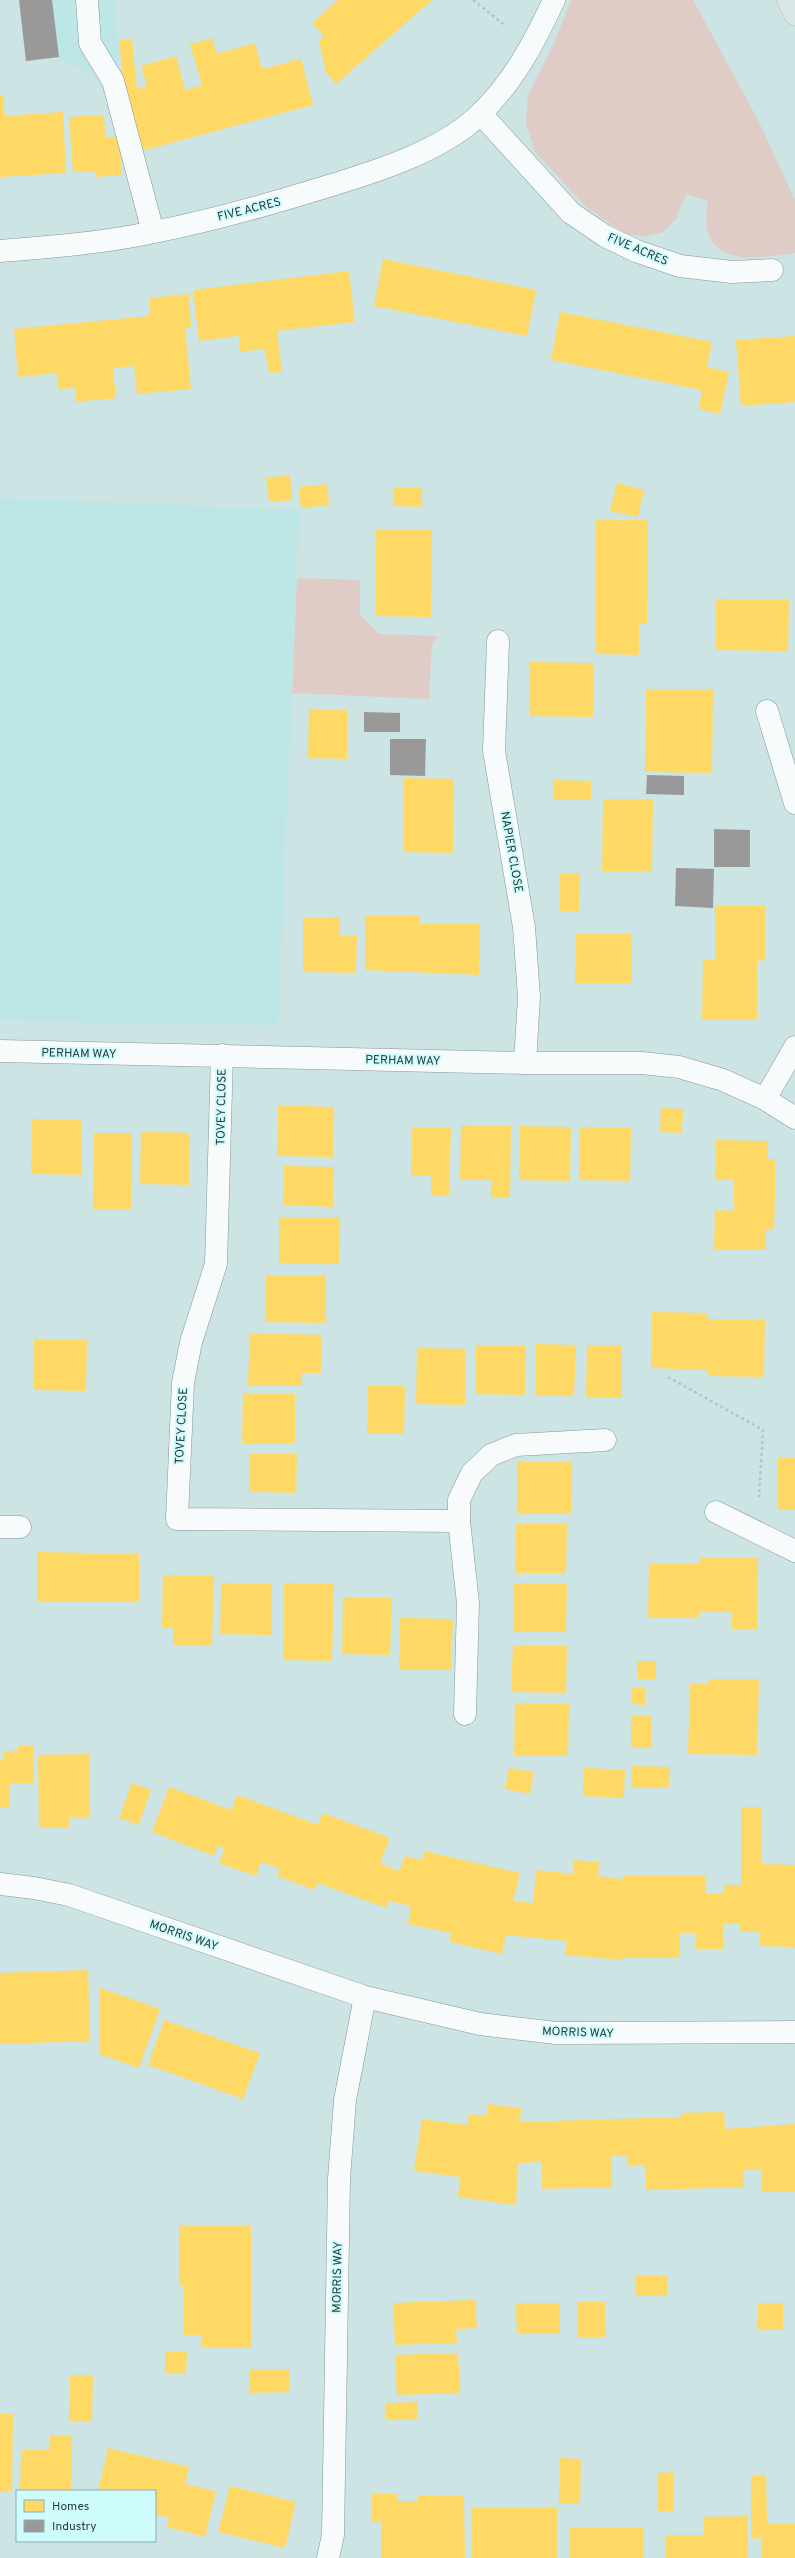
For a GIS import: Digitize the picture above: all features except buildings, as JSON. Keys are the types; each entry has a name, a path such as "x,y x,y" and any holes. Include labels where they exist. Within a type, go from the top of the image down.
{"main road":[{"path":"788,0 795,14"}],"street":[{"path":"87,0 90,43 112,81 153,232"},
{"name":"FIVE ACRES","path":"0,251 74,245 153,232 271,204 364,176 438,145 481,114 532,48 554,0"},
{"name":"FIVE ACRES","path":"481,114 570,213 605,236 636,251 680,266 732,272 772,270"},
{"name":"NAPIER CLOSE","path":"498,641 494,751 524,927 529,997 525,1063"},
{"path":"767,711 790,768 795,803"},
{"path":"765,1099 795,1047"},
{"name":"PERHAM WAY","path":"0,1052 222,1055 525,1063 642,1063 679,1067 723,1080 765,1099 795,1118"},
{"name":"TOVEY CLOSE","path":"222,1055 216,1264 191,1342 183,1384 177,1519 459,1521"},
{"path":"465,1714 468,1603 459,1521 459,1500 472,1473 491,1455 516,1446 605,1440"},
{"path":"716,1512 795,1551"},
{"name":"MORRIS WAY","path":"0,1884 34,1888 69,1895 365,1997 480,2024 556,2033 795,2032"},
{"name":"MORRIS WAY","path":"328,2558 333,2536 339,2179 345,2100 365,1997"}],"path":[{"path":"474,0 532,48"},
{"path":"668,1377 763,1430 757,1532"}],"shaded area":[{"path":"19,0 115,0 121,83 102,82 59,57 26,61"},
{"path":"571,0 693,0 757,118 795,200 795,253 744,257 731,255 721,250 712,242 706,226 708,201 686,194 676,219 663,232 643,237 624,233 586,207 535,152 526,124 528,95 555,41"},
{"path":"0,498 299,510 278,1025 0,1021"},
{"path":"297,578 360,580 360,615 379,634 438,636 432,645 429,699 292,693"}]}
